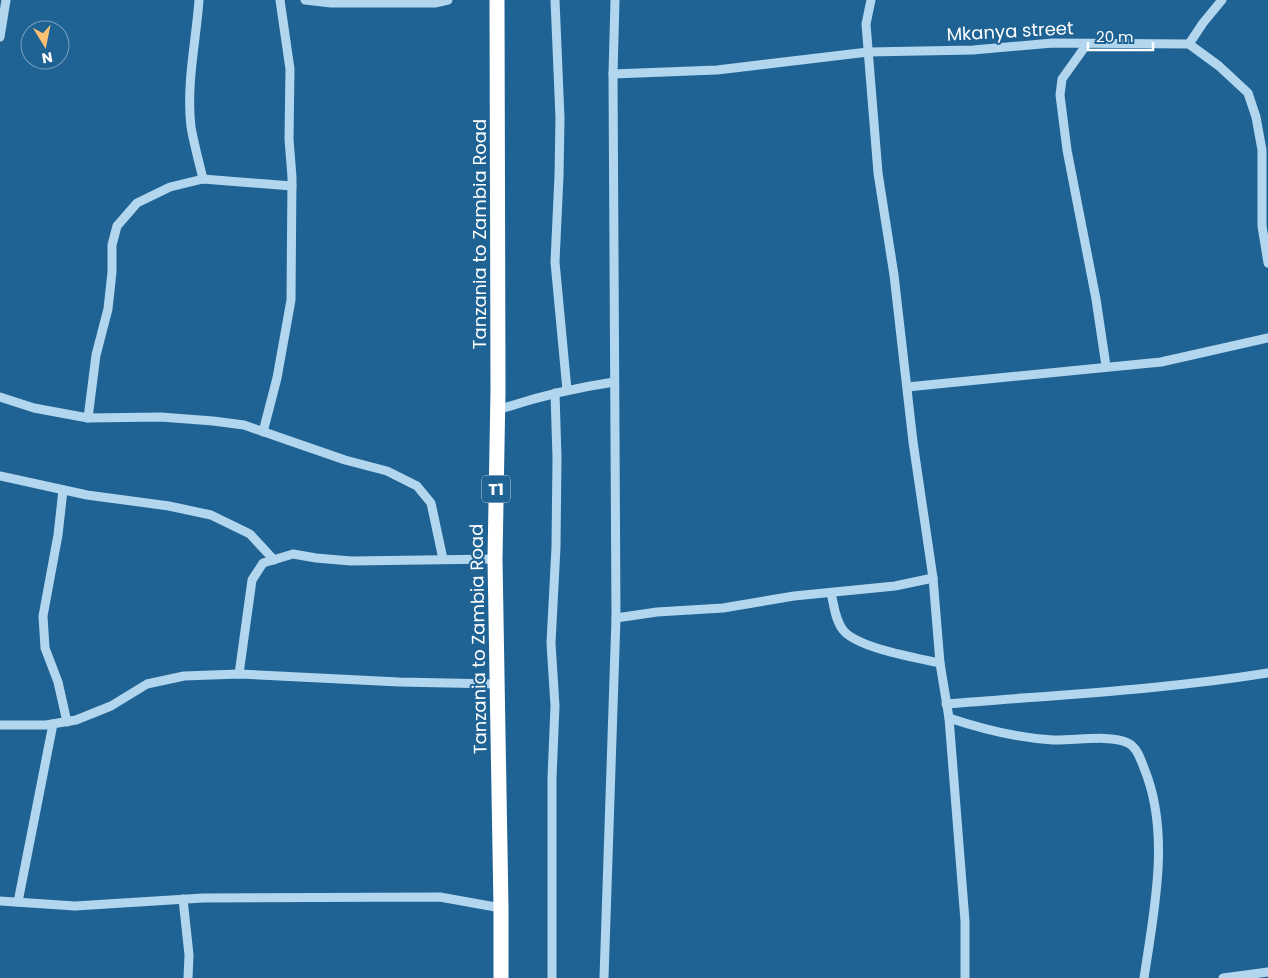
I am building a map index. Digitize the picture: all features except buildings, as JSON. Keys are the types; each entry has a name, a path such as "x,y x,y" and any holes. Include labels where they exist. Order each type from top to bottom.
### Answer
{"highway":[{"name":"Tanzania to Zambia Road","path":"497,0 498,410 495,559 501,978"}],"street":[{"path":"0,37 6,0"},
{"path":"198,0 196,32 190,72 191,126 203,179"},
{"path":"263,432 277,378 291,300 290,69 280,0"},
{"path":"304,0 331,3 435,3 448,0"},
{"path":"555,0 560,118 560,176 555,262 567,390"},
{"path":"604,978 616,618 613,74 615,0"},
{"path":"871,0 866,24 878,173 894,274 913,442 933,578 940,663 949,718 965,921 965,978"},
{"path":"1222,0 1202,23 1189,44 1219,66 1248,93 1256,117 1262,150 1262,226 1268,264"},
{"name":"Mkanya street","path":"613,74 717,70 868,52 973,50 1053,44 1189,44"},
{"path":"1087,44 1062,79 1060,95 1067,150 1096,299 1106,366"},
{"path":"88,418 96,355 108,310 112,272 112,245 117,226 137,203 170,187 203,179 292,186"},
{"path":"907,387 1161,362 1268,338"},
{"path":"498,410 555,392 614,382"},
{"path":"552,978 554,706 551,642 557,498 555,392"},
{"path":"0,397 34,408 88,418 161,417 213,421 244,426 345,460 387,471 417,486 430,503 443,560"},
{"path":"0,476 87,495 169,506 211,515 250,534 274,560"},
{"path":"63,490 58,535 43,616 45,648 58,682 67,722"},
{"path":"238,674 252,580 262,564 293,554 351,561 495,559"},
{"path":"616,618 657,612 723,608 794,596 895,586 933,578"},
{"path":"832,593 836,616 843,631 860,642 940,663"},
{"path":"946,704 1122,690 1268,673"},
{"path":"0,725 53,724 76,720 111,706 147,684 184,676 238,674 399,682 497,684"},
{"path":"949,718 988,730 1052,740 1112,740 1129,743 1138,754 1148,778 1156,808 1159,863 1144,978"},
{"path":"18,902 53,724"},
{"path":"0,901 75,906 183,899 440,897 501,908"},
{"path":"183,899 189,955 188,978"},
{"path":"1223,978 1268,972"}]}
